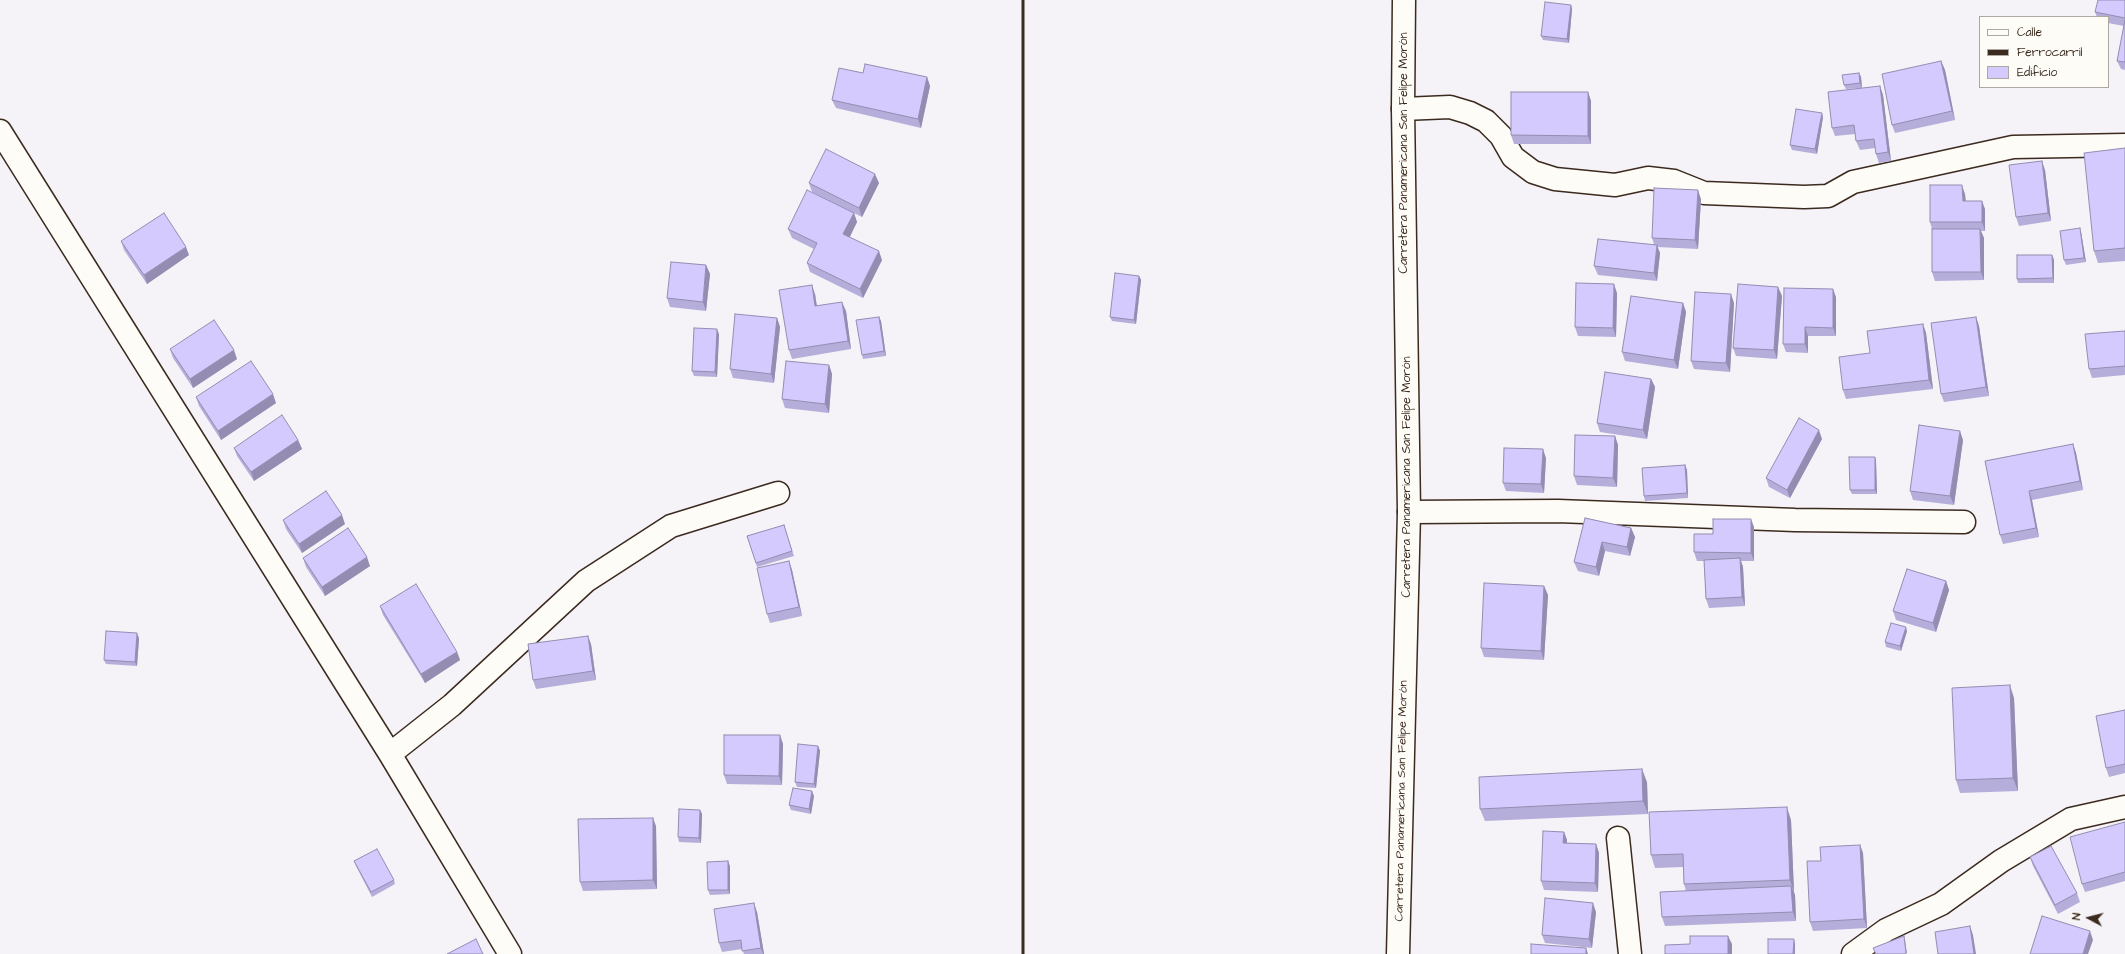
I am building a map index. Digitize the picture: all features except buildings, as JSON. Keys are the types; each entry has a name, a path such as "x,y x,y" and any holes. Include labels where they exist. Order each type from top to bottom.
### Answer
{"street":[{"name":"Carretera Panamericana San Felipe Morón","path":"1398,954 1409,512 1403,109 1404,0"},
{"path":"1403,109 1450,107 1470,113 1486,121 1501,136 1513,156 1533,172 1555,180 1615,185 1648,178 1674,181 1704,193 1804,197 1828,196 1853,182 2013,147 2125,146"},
{"path":"0,131 390,754 510,954"},
{"path":"390,754 452,704 586,581 671,526 778,493"},
{"path":"1409,512 1558,511 1794,520 1964,522"},
{"path":"1853,954 1886,930 1941,904 2001,861 2071,819 2125,807"},
{"path":"1618,838 1630,954"}],"railway":[{"path":"1023,0 1023,954"}]}
